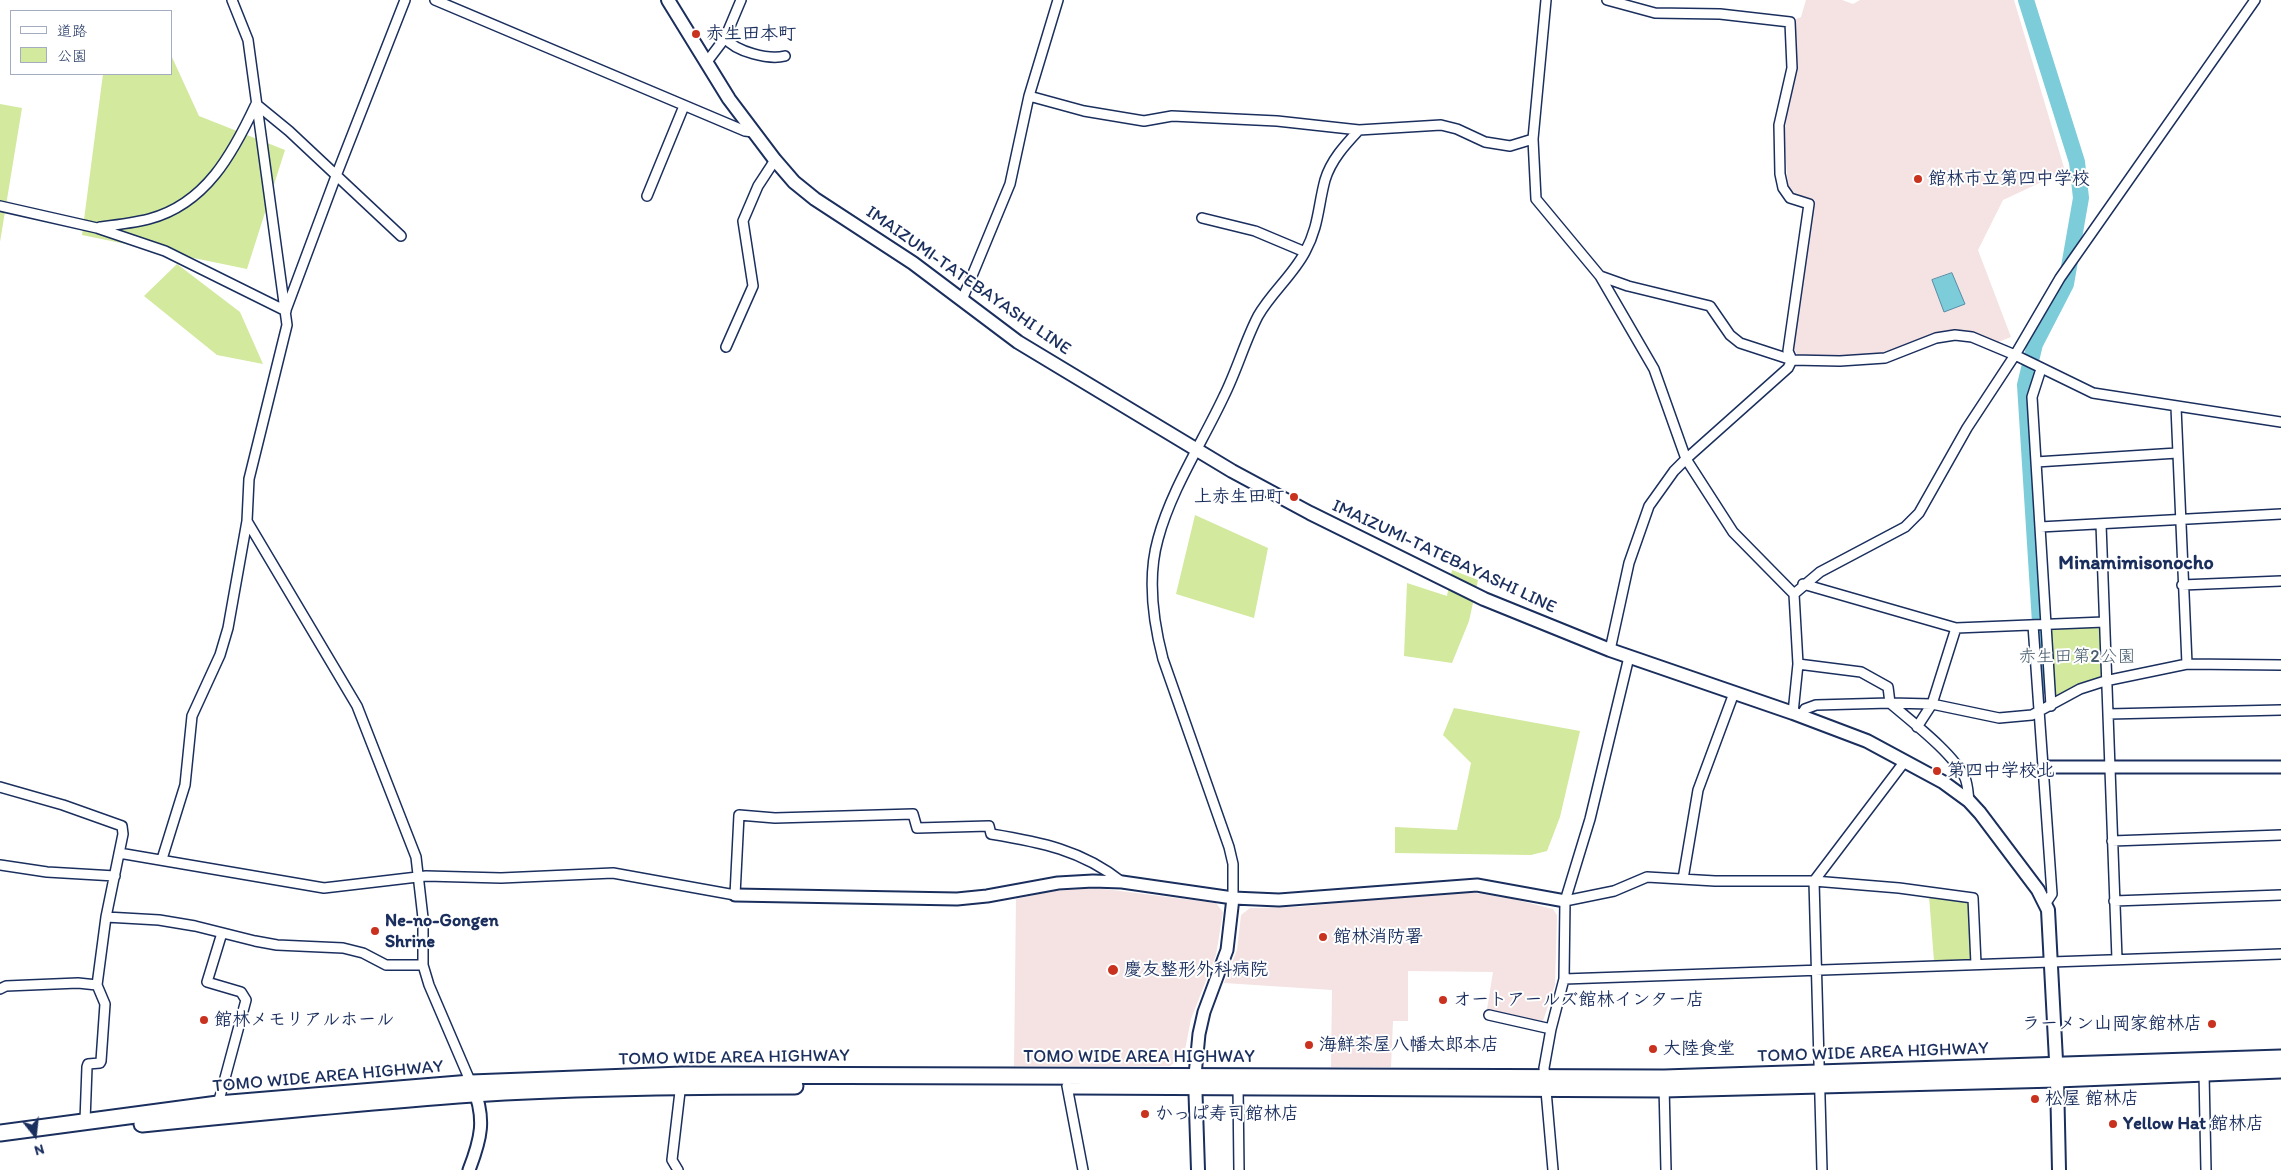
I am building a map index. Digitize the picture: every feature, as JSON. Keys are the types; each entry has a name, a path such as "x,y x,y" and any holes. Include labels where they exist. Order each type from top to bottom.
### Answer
{"highway":[{"name":"TOMO WIDE AREA HIGHWAY","path":"0,1133 218,1104 473,1089 682,1081 1196,1081 1664,1084 2056,1072 2281,1058"},
{"name":"TOMO WIDE AREA HIGHWAY","path":"2056,1072 2204,1073 2281,1070"},
{"name":"TOMO WIDE AREA HIGHWAY","path":"682,1081 1067,1086 1196,1081 1238,1087 1546,1084"},
{"name":"TOMO WIDE AREA HIGHWAY","path":"0,1143 138,1124 473,1089"}],"main road":[{"name":"IMAIZUMI-TATEBAYASHI LINE","path":"668,0 706,63 752,132 794,182 815,199 880,240 1018,342 1196,450 1310,513 1484,599 1610,650 1867,741 1905,761 1943,782 1969,801 2046,904"},
{"path":"2046,904 2052,963 2059,1170"},
{"path":"1196,1081 1198,1170"}],"street":[{"path":"162,860 185,785 192,716 220,656 228,628 248,521 250,479 287,325 248,40 232,0"},
{"path":"286,311 336,176 405,0"},
{"path":"434,0 684,106 745,131 752,132"},
{"path":"706,63 726,38 741,0"},
{"path":"962,300 1010,184 1029,96 1058,0"},
{"path":"1546,0 1533,139 1536,199 1600,276 1654,369 1686,459 1733,532 1794,594 1798,664 1797,715"},
{"path":"1606,0 1655,13 1720,14 1790,22 1792,68 1779,125 1780,174 1782,188 1790,198 1809,204 1788,351 1792,360"},
{"path":"1794,594 1803,584 1820,572 1905,527 1919,513 1966,428 2015,355 2060,278 2255,0"},
{"path":"726,38 730,43 763,57 785,56"},
{"path":"1029,96 1084,111 1144,121 1172,116 1277,121 1359,130 1441,126 1456,129 1485,142 1510,146 1533,139"},
{"path":"256,104 289,131 401,236"},
{"path":"97,228 150,219 184,203 200,192 226,160 240,138 256,104"},
{"path":"646,196 684,106"},
{"path":"1196,1081 1199,1034 1204,1012 1227,950 1233,898 1233,864 1229,847 1163,659 1155,630 1153,603 1157,540 1196,450 1224,396 1259,314 1305,252 1318,222 1326,178 1339,151 1359,130"},
{"path":"726,347 753,286 743,221 758,186 775,160"},
{"path":"0,206 97,228 165,251 286,311"},
{"path":"1202,218 1255,231 1305,252"},
{"path":"1600,276 1628,286 1710,306 1730,335 1740,343 1792,360 1840,361 1885,358 1936,338 1955,335 1972,337 2015,355 2093,393 2281,422"},
{"path":"1610,650 1629,563 1649,506 1686,459 1788,368 1792,360"},
{"path":"2041,369 2032,397 2044,624 2051,706"},
{"path":"2176,407 2182,585 2187,664"},
{"path":"2036,462 2177,453"},
{"path":"2040,527 2181,521 2281,514"},
{"path":"248,521 356,706 416,857 420,878 423,918 423,966 429,985 480,1105 480,1139 470,1170"},
{"path":"2101,524 2116,959"},
{"path":"2182,585 2281,581"},
{"path":"1803,584 1956,628 2104,622"},
{"path":"2033,625 2052,894 2046,904"},
{"path":"1917,727 1932,704 1956,628"},
{"path":"1553,1170 1546,1084 1551,1029 1564,979 1565,901 1590,819 1630,657"},
{"path":"1798,664 1860,672 1888,687 1890,703 1944,752 1962,772 1966,780 1969,801"},
{"path":"1797,715 1805,709 1816,705 1890,703 1932,704 1999,718 2032,715 2080,689 2106,680 2187,664 2281,665"},
{"path":"1683,879 1698,790 1734,693"},
{"path":"2108,714 2281,710"},
{"path":"1822,1170 1814,881 1905,761"},
{"path":"2044,767 2281,768"},
{"path":"0,787 118,823 122,826 123,834 106,917 97,985 105,1004 101,1060 100,1063 88,1064 87,1067 85,1121"},
{"path":"735,895 739,815 775,818 913,814 917,828 989,826 991,834 1038,841 1096,863 1122,882"},
{"path":"2112,840 2281,835"},
{"path":"119,854 324,888 435,876 501,878 613,873 735,895 958,899 1074,881 1122,882 1233,898 1288,900 1477,885 1565,901 1614,891 1647,877 1814,881 1899,888 1973,898 1976,964"},
{"path":"0,865 47,872 115,876"},
{"path":"2114,901 2281,895"},
{"path":"106,917 159,920 195,926 276,945 343,948 363,953 386,965 423,966"},
{"path":"218,1104 246,1000 241,992 207,982 222,933"},
{"path":"1564,979 2281,954"},
{"path":"0,989 6,986 78,983 97,985"},
{"path":"1490,1015 1551,1029"},
{"path":"2204,1073 2206,1170"},
{"path":"678,1170 672,1160 682,1081"},
{"path":"1664,1084 1666,1170"},
{"path":"1067,1086 1083,1170"},
{"path":"1238,1087 1239,1170"}],"shaded area":[{"name":"館林市立第四中学校","path":"1806,0 1842,0 1853,4 1860,0 2014,0 2065,171 2003,200 1978,250 2011,337 1996,343 1939,334 1882,353 1861,356 1798,356 1793,347 1815,200 1793,194 1788,186 1784,135 1789,100 1797,69 1794,20 1801,17"},
{"name":"慶友整形外科病院","path":"1096,888 1216,903 1223,912 1216,955 1191,1019 1184,1055 1170,1066 1014,1066 1016,899 1052,891"},
{"path":"1440,893 1475,893 1513,899 1553,909 1557,915 1555,985 1543,1021 1487,1009 1493,972 1408,971 1408,1021 1393,1021 1391,1067 1331,1067 1332,990 1224,983 1237,950 1241,915 1250,908 1298,907"}],"green space":[{"path":"172,57 199,116 285,150 247,269 82,235 103,75 172,75"},
{"path":"0,104 22,108 0,242"},
{"path":"177,264 240,312 263,364 217,355 144,296"},
{"path":"1195,515 1268,548 1254,618 1176,594"},
{"path":"1452,570 1478,580 1469,621 1452,663 1404,656 1407,583 1447,596"},
{"name":"赤生田第2公園","path":"2103,624 2105,681 2050,705 2050,633 2052,628"},
{"path":"1454,708 1580,731 1560,817 1547,851 1531,855 1395,853 1395,827 1457,830 1471,763 1443,735"},
{"path":"1929,896 1973,898 1976,961 1934,961"}],"water":[{"path":"1952,273 1965,304 1944,312 1932,280"}],"waterway":[{"path":"2026,0 2077,162 2081,198 2066,284 2035,344 2025,385 2044,686"}],"place":[{"name":"赤生田本町","path":"696,34"},
{"name":"館林市立第四中学校","path":"1918,179"},
{"name":"上赤生田町","path":"1294,497"},
{"name":"第四中学校北","path":"1937,771"},
{"name":"Ne-no-Gongen Shrine","path":"375,931"},
{"name":"館林消防署","path":"1323,937"},
{"name":"慶友整形外科病院","path":"1113,970"},
{"name":"オートアールズ館林インター店","path":"1443,1000"},
{"name":"館林メモリアルホール","path":"204,1020"},
{"name":"ラーメン山岡家館林店","path":"2212,1024"},
{"name":"海鮮茶屋八幡太郎本店","path":"1309,1045"},
{"name":"大陸食堂","path":"1653,1049"},
{"name":"松屋 館林店","path":"2035,1099"},
{"name":"かっぱ寿司館林店","path":"1145,1114"},
{"name":"Yellow Hat 館林店","path":"2113,1124"}],"district":[{"name":"Minamimisonocho","path":"2136,564"}]}
